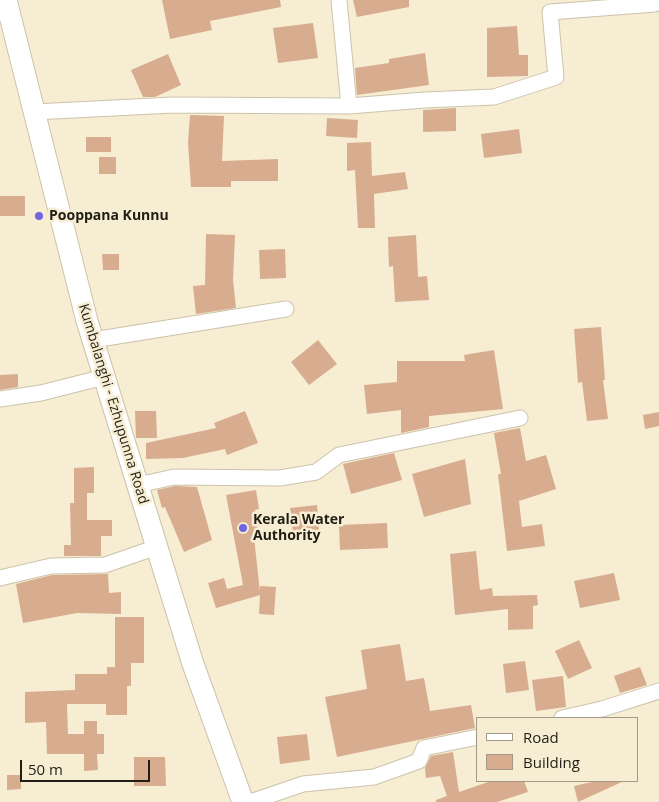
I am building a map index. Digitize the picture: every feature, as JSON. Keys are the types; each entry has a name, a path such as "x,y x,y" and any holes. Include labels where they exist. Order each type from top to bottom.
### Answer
{"main road":[{"name":"Kumbalanghi - Ezhupunna Road","path":"6,0 93,340 193,664 243,802"}],"street":[{"path":"339,0 349,106"},
{"path":"34,112 173,105 349,106 494,97 556,76 550,12 656,4 655,0"},
{"path":"93,340 286,309"},
{"path":"0,400 41,393 104,377"},
{"path":"138,485 174,477 280,478 316,472 339,455 520,418"},
{"path":"0,578 51,566 105,565 157,547"},
{"path":"566,717 602,709 659,691"},
{"path":"250,802 303,784 374,777 418,761 424,748 477,737"}],"building":[{"path":"162,0 280,0 281,7 210,21 212,30 170,39"},
{"path":"353,0 409,0 409,7 357,17"},
{"path":"313,23 318,58 278,63 273,28"},
{"path":"517,26 519,55 528,55 528,76 487,77 487,28"},
{"path":"425,53 429,85 357,95 355,68 389,63 389,59"},
{"path":"168,54 181,85 155,97 143,97 131,70"},
{"path":"456,108 456,131 423,132 423,110"},
{"path":"190,115 224,116 222,161 278,159 278,181 231,181 231,187 191,187 188,143"},
{"path":"327,118 358,120 357,138 326,136"},
{"path":"519,129 522,153 484,158 481,134"},
{"path":"86,137 111,137 111,152 86,152"},
{"path":"371,142 372,176 405,172 408,189 374,194 375,228 358,228 355,170 347,171 347,143"},
{"path":"99,157 116,157 116,174 99,174"},
{"path":"0,196 25,196 25,216 0,216"},
{"path":"206,234 235,235 233,280 236,308 196,314 193,286 205,285"},
{"path":"416,235 418,277 427,276 429,300 395,302 393,266 389,267 388,237"},
{"path":"285,249 286,278 260,279 259,250"},
{"path":"102,254 119,254 119,270 103,270"},
{"path":"601,327 605,380 603,380 608,419 587,421 582,382 578,383 574,329"},
{"path":"318,340 337,364 309,385 291,362"},
{"path":"494,350 503,409 429,416 429,427 401,433 401,410 367,414 364,385 397,382 397,361 465,361 464,355"},
{"path":"18,374 18,387 0,390 0,375"},
{"path":"135,411 156,411 157,438 136,438"},
{"path":"245,411 258,443 227,455 225,449 183,458 146,459 146,443 216,428 214,423"},
{"path":"659,412 659,426 645,429 643,415"},
{"path":"520,428 526,461 546,455 556,489 519,501 522,527 542,524 545,546 507,551 498,474 501,474 494,433"},
{"path":"394,453 402,480 351,494 343,464"},
{"path":"465,459 471,504 424,517 412,474"},
{"path":"94,467 94,493 87,493 87,520 112,520 112,536 101,536 101,556 64,556 64,545 71,545 70,503 74,503 74,468"},
{"path":"175,486 197,487 212,540 184,552 165,507 162,508 157,490"},
{"path":"256,490 259,509 255,510 259,537 254,537 260,592 260,586 276,587 274,615 259,614 260,595 216,608 208,583 224,578 227,589 243,585 226,495"},
{"path":"317,505 319,530 293,533 290,508"},
{"path":"387,523 388,548 340,550 339,525"},
{"path":"476,551 480,590 492,588 493,596 537,595 538,605 533,606 533,629 508,630 508,609 455,615 450,554"},
{"path":"614,573 620,600 580,608 574,581"},
{"path":"108,574 109,593 121,592 121,614 77,613 23,623 16,584 52,575"},
{"path":"115,617 144,617 144,663 131,663 131,686 127,686 127,715 106,715 106,704 67,704 68,734 84,734 84,721 97,721 97,734 104,734 104,754 97,754 98,770 84,771 84,754 47,754 46,722 25,723 25,692 75,690 75,674 107,674 107,667 115,667"},
{"path":"579,640 592,668 568,679 555,651"},
{"path":"400,644 406,681 424,678 430,711 471,705 475,728 337,757 325,697 367,689 361,650"},
{"path":"525,661 529,690 506,693 503,664"},
{"path":"640,667 647,685 620,693 614,676"},
{"path":"563,676 566,707 536,711 532,680"},
{"path":"307,734 310,760 280,764 277,737"},
{"path":"453,752 459,792 488,782 524,782 528,792 497,802 436,802 436,800 447,796 440,776 426,778 425,768 431,756"},
{"path":"134,757 165,757 166,786 134,786"},
{"path":"7,775 21,775 21,789 7,790"},
{"path":"592,782 622,782 578,802 574,786"}],"place":[{"name":"Pooppana Kunnu","path":"39,216"},
{"name":"Kerala Water Authority","path":"243,528"}]}
